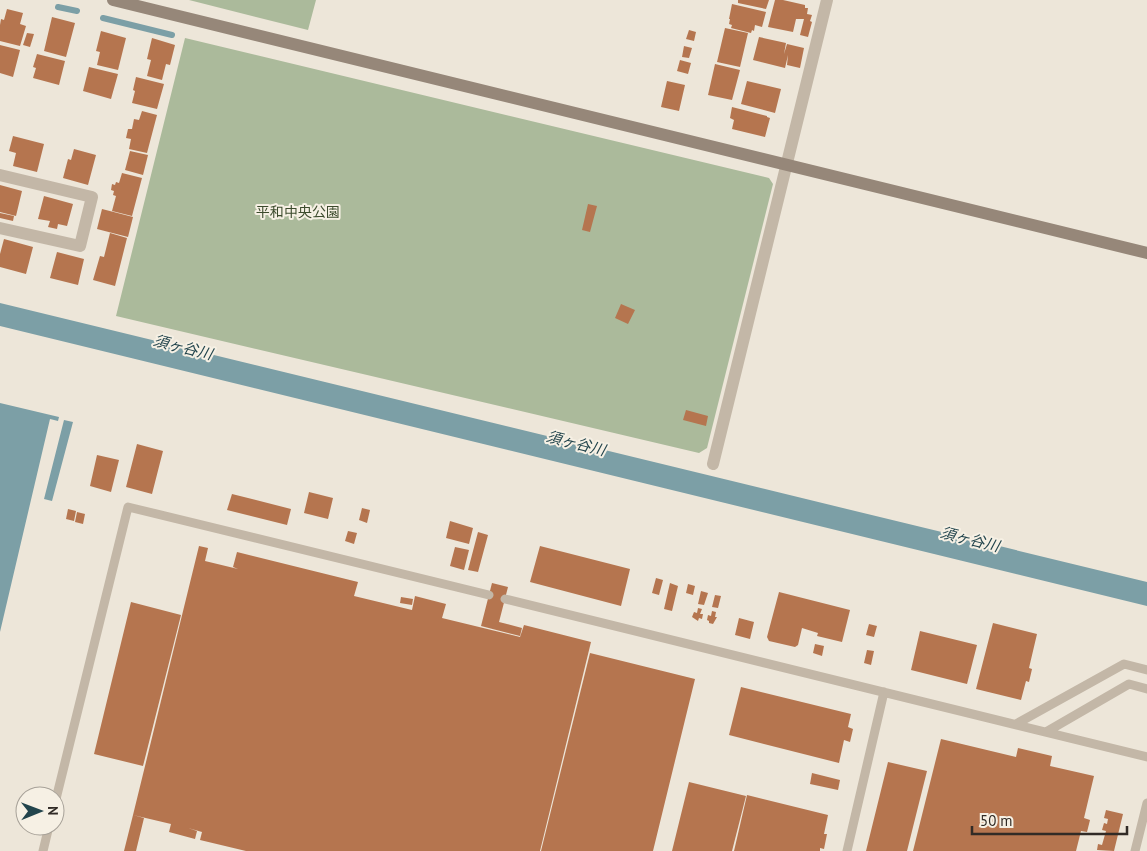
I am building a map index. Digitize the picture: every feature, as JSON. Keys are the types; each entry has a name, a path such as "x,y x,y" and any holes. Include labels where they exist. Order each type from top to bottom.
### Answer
{"street":[{"path":"113,0 1147,253"},
{"path":"713,464 827,0"},
{"path":"0,175 92,197 80,246 0,228"}],"lane":[{"path":"59,786 128,506 489,595"},
{"path":"505,599 1147,757"},
{"path":"1016,724 1124,664 1147,670"},
{"path":"1046,732 1129,684 1147,689"},
{"path":"846,851 884,692"},
{"path":"1134,851 1147,803"},
{"path":"43,851 47,836"}],"green space":[{"path":"189,0 316,0 308,30"},
{"name":"平和中央公園","path":"185,38 769,178 773,184 707,448 699,453 116,316"}],"water":[{"name":"須ヶ谷川","path":"0,303 1147,582 1147,606 0,326"},
{"path":"0,403 59,417 58,421 50,419 0,632"},
{"path":"64,420 73,422 52,501 44,499"}],"building":[{"path":"738,0 769,0 766,9 738,3"},
{"path":"775,0 805,5 805,8 808,8 807,14 812,15 810,21 812,22 808,37 800,35 804,19 796,19 793,32 768,27"},
{"path":"732,4 766,12 762,27 755,25 754,31 752,30 751,33 731,28 732,25 729,24 729,19"},
{"path":"7,9 23,13 20,24 26,26 20,46 0,41 1,19 4,20"},
{"path":"52,17 75,23 66,57 44,51"},
{"path":"725,28 748,33 740,67 717,62"},
{"path":"689,30 696,32 694,41 686,39"},
{"path":"101,31 126,38 118,70 97,65 100,52 96,51"},
{"path":"27,33 34,34 30,47 23,45"},
{"path":"759,37 786,43 784,54 787,44 804,48 800,68 787,65 788,55 785,68 753,60"},
{"path":"152,38 175,45 170,65 166,64 162,80 147,76 151,60 147,59"},
{"path":"0,45 20,50 13,77 0,73"},
{"path":"684,46 692,48 689,58 682,57"},
{"path":"37,54 65,61 59,85 33,78 36,68 33,67"},
{"path":"680,60 691,63 688,74 677,71"},
{"path":"715,64 740,70 732,100 708,95"},
{"path":"89,67 118,74 111,99 83,91"},
{"path":"136,77 164,84 157,109 132,103"},
{"path":"667,81 685,85 679,111 661,107"},
{"path":"747,81 781,89 775,113 741,104"},
{"path":"732,107 770,118 765,137 732,129 734,120 730,118"},
{"path":"142,111 157,115 147,153 129,149 131,139 126,138 128,129 132,129 134,119 139,120"},
{"path":"13,136 44,144 37,172 13,166 16,153 9,151"},
{"path":"74,149 96,155 88,185 63,178 68,159 71,160"},
{"path":"130,151 148,155 143,175 125,170"},
{"path":"122,173 142,178 132,216 112,211 116,196 113,195 114,191 111,190 112,184 119,183"},
{"path":"0,185 22,191 16,216 0,212"},
{"path":"44,196 73,204 67,226 58,224 57,229 48,227 50,221 38,219"},
{"path":"588,204 597,206 590,232 582,230"},
{"path":"102,209 133,217 128,237 97,229"},
{"path":"0,213 14,216 13,221 0,218"},
{"path":"110,233 127,238 115,286 93,280 100,256 104,257"},
{"path":"4,239 33,247 26,274 0,267 0,254"},
{"path":"57,252 84,259 78,285 50,278"},
{"path":"621,304 635,310 628,324 615,318"},
{"path":"686,410 708,416 706,426 683,420"},
{"path":"137,444 163,451 152,494 126,487"},
{"path":"97,455 119,460 111,492 90,486"},
{"path":"309,492 333,498 328,519 304,513"},
{"path":"232,494 291,509 287,525 227,510"},
{"path":"362,508 370,510 367,523 359,520"},
{"path":"68,509 76,511 74,521 66,519"},
{"path":"77,512 85,514 83,524 75,522"},
{"path":"450,521 473,528 469,544 446,538"},
{"path":"348,531 357,533 354,544 345,541"},
{"path":"478,532 488,535 478,572 468,570"},
{"path":"199,546 208,548 205,561 238,569 233,567 237,552 358,582 354,596 412,610 415,596 446,604 442,618 520,637 524,625 591,642 540,851 246,851 200,840 202,832 188,828 197,831 195,839 169,832 171,824 133,815"},
{"path":"540,546 630,569 621,606 530,582"},
{"path":"455,547 469,550 464,570 450,566"},
{"path":"656,578 663,580 659,595 652,593"},
{"path":"492,583 508,587 499,622 522,628 520,636 481,626"},
{"path":"670,583 678,586 672,611 664,609"},
{"path":"688,584 695,586 693,595 686,593"},
{"path":"701,591 708,593 704,605 698,604"},
{"path":"779,592 850,610 842,642 817,636 818,633 802,628 798,645 795,647 769,641 767,637"},
{"path":"715,595 721,596 718,608 712,607"},
{"path":"401,597 413,599 412,605 400,603"},
{"path":"131,602 181,615 143,766 94,754"},
{"path":"698,608 702,609 700,614 703,614 702,619 699,618 698,621 692,617 694,612 697,613"},
{"path":"712,611 716,612 715,617 717,617 713,624 707,620 708,615 711,616"},
{"path":"739,618 754,622 750,639 735,635"},
{"path":"993,623 1037,634 1029,668 1032,669 1029,682 1026,681 1021,700 976,689"},
{"path":"869,624 877,626 874,637 866,635"},
{"path":"920,631 977,645 967,684 911,670"},
{"path":"815,644 824,646 822,656 813,653"},
{"path":"867,650 874,651 871,665 864,663"},
{"path":"590,653 695,679 653,851 541,851"},
{"path":"741,687 851,714 848,727 853,729 850,742 844,740 839,763 729,735"},
{"path":"941,739 1016,757 1018,748 1052,756 1050,766 1094,776 1084,818 1090,820 1087,832 1081,831 1076,851 913,851"},
{"path":"888,762 927,771 907,851 866,851"},
{"path":"812,773 840,780 838,790 810,784"},
{"path":"689,782 746,796 732,851 672,851"},
{"path":"747,795 828,815 824,834 827,834 824,849 820,848 820,851 734,851"},
{"path":"1106,810 1123,814 1114,851 1097,850 1098,844 1102,845 1106,831 1102,830 1104,823 1107,824 1108,819 1104,818"},
{"path":"133,815 144,818 136,851 124,851"}],"waterway":[{"path":"58,7 77,11"},
{"path":"103,18 172,35"}]}
